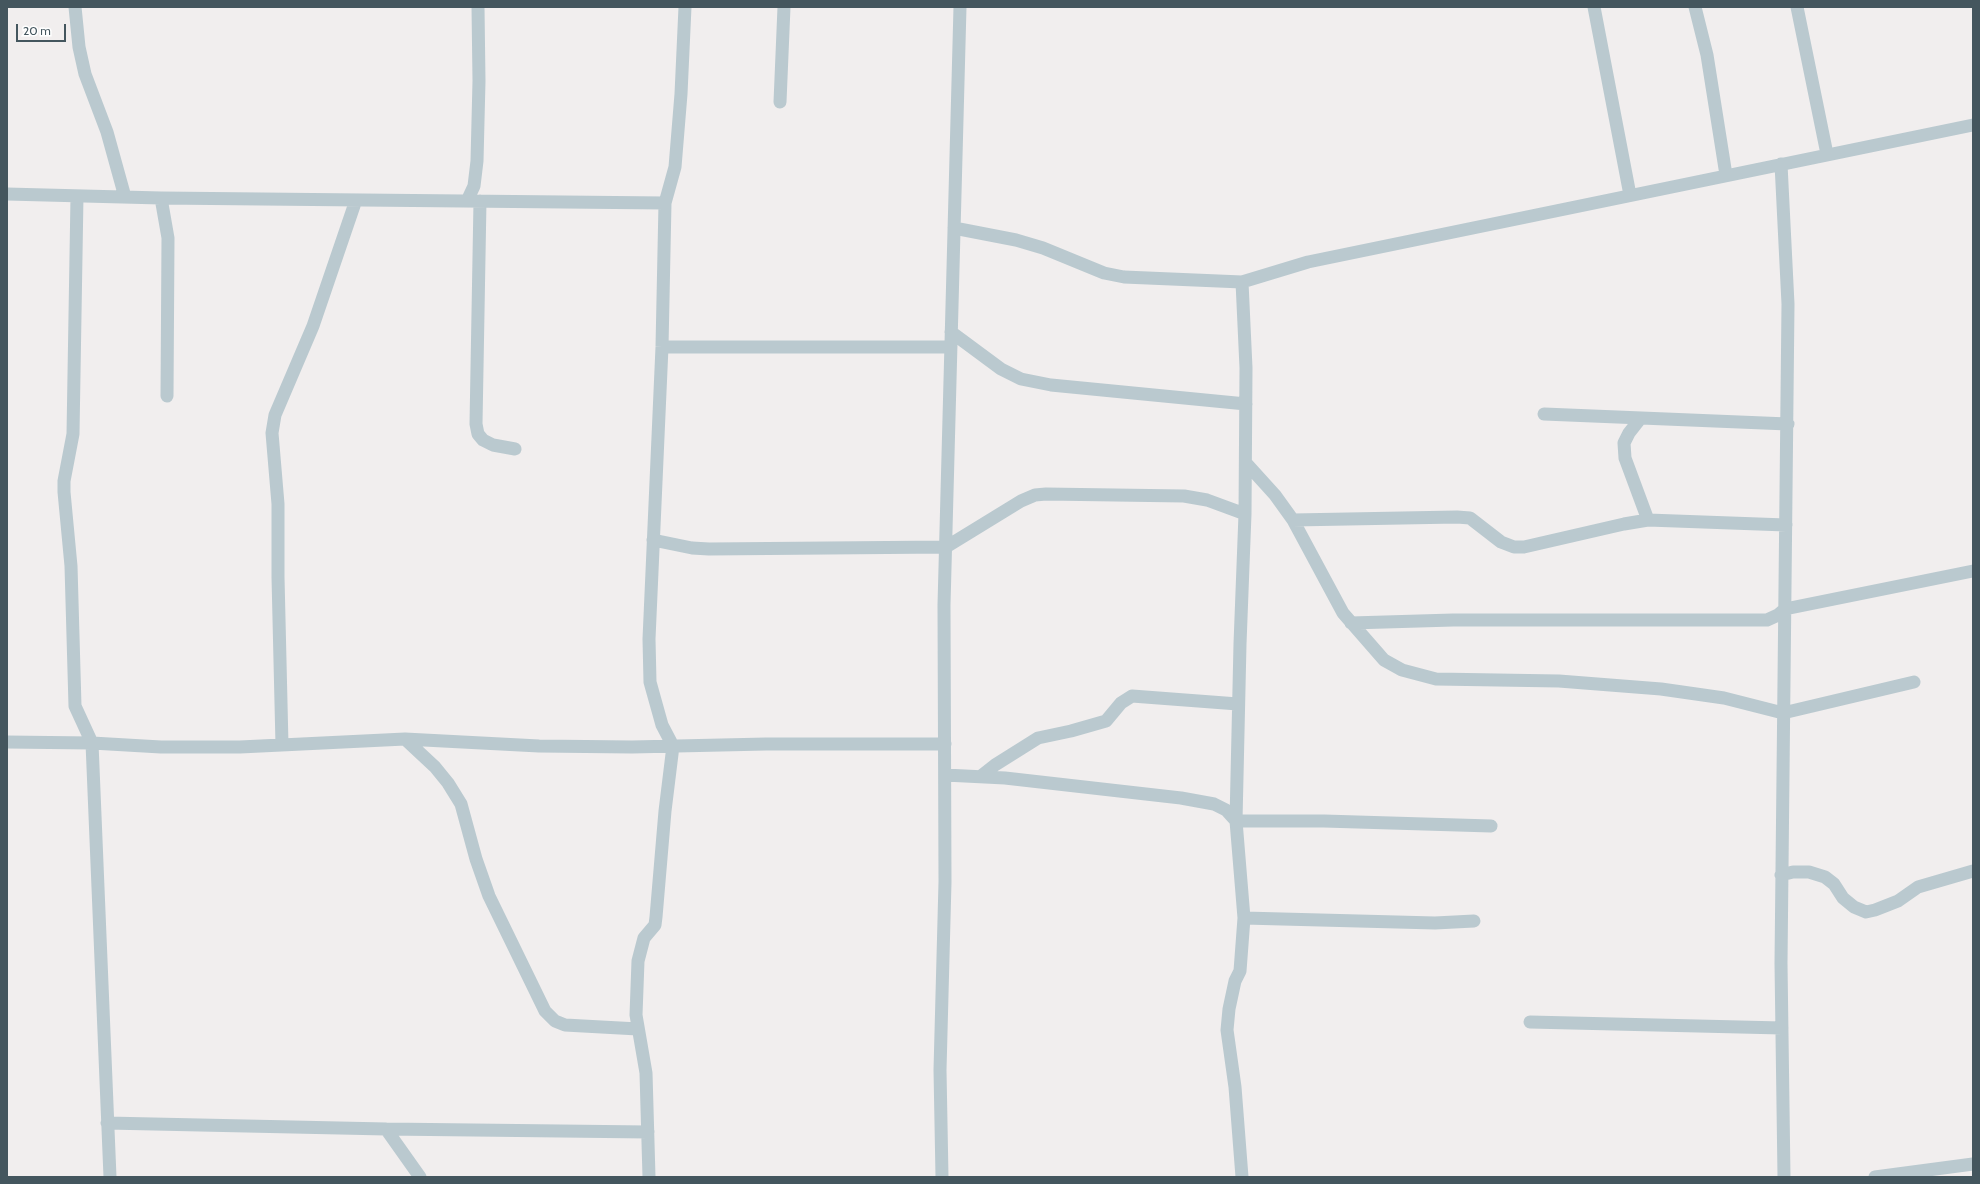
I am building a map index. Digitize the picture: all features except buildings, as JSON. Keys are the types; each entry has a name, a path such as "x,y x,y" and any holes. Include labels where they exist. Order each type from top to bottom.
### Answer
{"street":[{"path":"75,7 79,47 85,74 107,132 125,197"},
{"path":"467,201 474,186 477,161 479,81 478,7"},
{"path":"649,1177 646,1073 636,1015 638,961 644,938 655,925 665,811 673,746 662,725 650,682 649,639 662,347 665,203 675,167 681,94 685,7"},
{"path":"780,102 784,7"},
{"path":"942,1177 940,1070 945,882 944,744 946,547 960,7"},
{"path":"1594,7 1630,195"},
{"path":"1695,7 1707,55 1726,175"},
{"path":"1797,7 1828,154"},
{"path":"954,228 1016,240 1043,248 1104,272 1124,277 1242,282 1308,262 1828,154 1973,126"},
{"path":"1781,164 1788,304 1788,424 1781,875 1784,1177"},
{"path":"7,194 161,198 665,203"},
{"path":"77,196 73,434 64,480 64,492 71,566 75,706 92,743 110,1177"},
{"path":"161,198 168,238 167,396"},
{"path":"282,745 278,578 278,504 272,433 274,415 313,326 356,200"},
{"path":"480,201 476,424 478,434 484,440 493,445 515,449"},
{"path":"1242,282 1246,404 1246,463 1238,704 1236,820 1244,918 1240,971 1235,981 1228,1009 1227,1030 1235,1087 1242,1177"},
{"path":"951,332 1001,370 1021,379 1051,385 1246,404"},
{"path":"662,347 951,347"},
{"path":"1544,414 1788,424"},
{"path":"1640,419 1624,443 1625,458 1648,520"},
{"path":"1246,463 1275,495 1293,520 1343,613 1384,660 1402,670 1436,679 1559,681 1660,689 1724,698 1783,713 1914,682"},
{"path":"653,540 692,548 709,549 946,547 1021,501 1035,495 1184,496 1207,500 1245,514"},
{"path":"1293,520 1470,518 1501,542 1514,547 1524,547 1617,525 1648,520 1786,525"},
{"path":"1351,623 1453,620 1767,620 1778,615 1785,609 1973,571"},
{"path":"981,776 996,764 1038,738 1071,731 1106,721 1121,702 1132,696 1238,704"},
{"path":"7,742 92,743 161,747 282,745 404,740 539,746 944,744"},
{"path":"404,740 435,767 448,783 461,804 476,859 489,896 545,1011 555,1021 565,1026 638,1029"},
{"path":"945,775 981,776 1093,788 1214,804 1226,810 1236,820 1491,826"},
{"path":"1781,875 1808,872 1825,877 1834,884 1843,898 1854,907 1866,912 1898,901 1918,887 1973,871"},
{"path":"1244,918 1435,923 1474,921"},
{"path":"1530,1022 1782,1028"},
{"path":"107,1123 386,1129 648,1132"},
{"path":"386,1129 420,1177"},
{"path":"1875,1177 1973,1164"}]}
